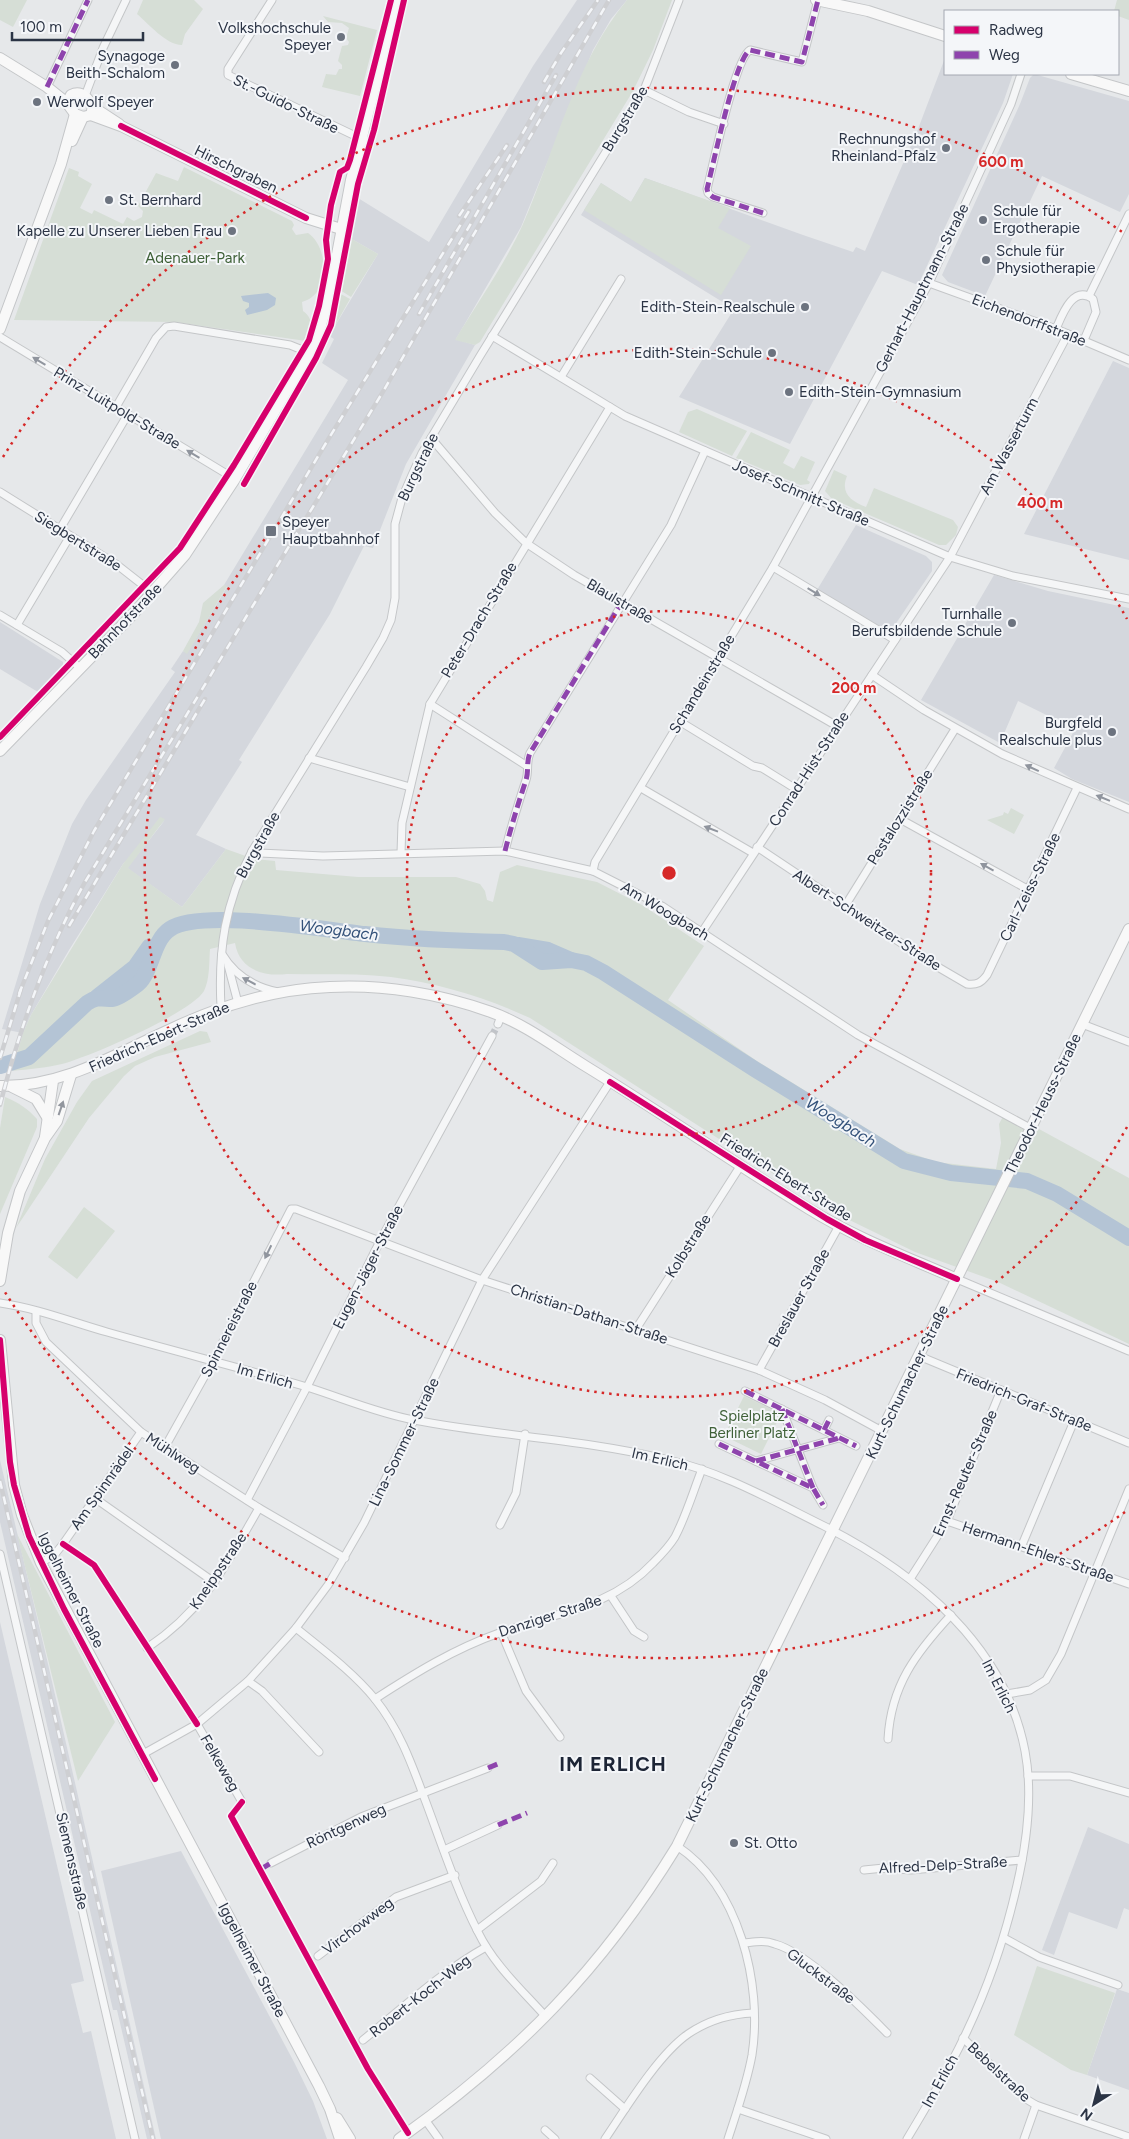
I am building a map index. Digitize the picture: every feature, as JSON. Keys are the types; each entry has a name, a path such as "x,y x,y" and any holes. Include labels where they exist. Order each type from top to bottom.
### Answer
{"main road":[{"name":"Bahnhofstraße","path":"0,750 153,593 185,555 235,479 310,353 322,328 342,229 366,142 397,0"},
{"path":"817,0 868,11 944,36"},
{"path":"0,58 47,87 60,89 76,97 85,113"},
{"path":"1074,75 1129,91"},
{"path":"76,97 85,113"},
{"path":"0,329 64,154 85,113"},
{"name":"Hirschgraben","path":"85,113 121,126 306,218 342,229"},
{"name":"Theodor-Heuss-Straße","path":"957,1278 1129,929"},
{"name":"Friedrich-Ebert-Straße","path":"5,1086 53,1080 71,1075 222,1008 284,993 329,987 392,989 462,1003 500,1020 610,1082 839,1226 865,1240 957,1278"},
{"path":"0,1281 5,1247 14,1211 45,1138 57,1121 71,1075"},
{"path":"45,1138 53,1080"},
{"path":"5,1086 36,1100 47,1117"},
{"name":"Kurt-Schumacher-Straße","path":"400,2139 426,2121 504,2058 546,2018 586,1974 627,1922 677,1846 957,1278"},
{"name":"Iggelheimer Straße","path":"0,1340 14,1485 29,1536 41,1563 330,2109 350,2139"},
{"name":"Iggelheimer Straße","path":"330,2109 340,2139"}],"street":[{"path":"47,87 88,0"},
{"path":"76,97 91,78 126,0"},
{"name":"St.-Guido-Straße","path":"272,0 227,72 230,78 268,94 366,142"},
{"name":"Burgstraße","path":"222,1008 219,970 227,912 240,875 252,851 366,668 388,626 395,598 394,546 398,512 412,475 431,438 492,336 644,90 680,0"},
{"path":"763,212 713,197 708,193 707,188 739,66 746,52 750,50 802,62 817,0"},
{"name":"Gerhart-Hauptmann-Straße","path":"812,498 928,283 1011,104 1021,75"},
{"path":"644,90 689,112 724,124"},
{"path":"1089,296 1129,214"},
{"path":"561,377 621,279"},
{"name":"Eichendorffstraße","path":"928,283 1056,329 1129,360"},
{"path":"1056,329 1069,303 1077,296 1089,296 1093,299 1096,312 1084,340"},
{"path":"116,407 156,338 166,327 174,326 290,345 310,353"},
{"name":"Am Wasserturm","path":"950,556 1068,334"},
{"name":"Josef-Schmitt-Straße","path":"492,336 610,407 812,498 950,556 1013,576 1129,599"},
{"name":"Prinz-Luitpold-Straße","path":"0,337 235,479"},
{"name":"Peter-Drach-Straße","path":"401,853 402,823 430,704 610,407"},
{"path":"60,529 128,414"},
{"name":"Blaulstraße","path":"431,438 495,513 526,543 574,575 838,726"},
{"path":"505,851 518,798 527,779 530,753 671,525 705,451"},
{"name":"Siegbertstraße","path":"0,492 116,564 153,593"},
{"name":"Schandeinstraße","path":"593,871 595,862 773,567 812,498"},
{"path":"17,625 70,536"},
{"name":"Conrad-Hist-Straße","path":"702,932 950,556"},
{"path":"773,567 895,640"},
{"path":"0,615 62,652 80,668"},
{"path":"872,675 955,729 1011,758 1129,809"},
{"path":"430,704 527,766"},
{"path":"679,721 753,766 762,768 796,789"},
{"name":"Pestalozzistraße","path":"845,906 955,729"},
{"path":"309,758 410,787"},
{"name":"Albert-Schweitzer-Straße","path":"640,788 755,850 956,978 967,984 979,984"},
{"name":"Carl-Zeiss-Straße","path":"979,984 987,975 1030,890 1077,788"},
{"path":"900,819 1030,890"},
{"name":"Am Woogbach","path":"252,851 260,854 323,856 505,851 593,871 648,898 858,1035 1030,1128"},
{"path":"222,951 228,964 238,1003"},
{"path":"228,964 247,981 284,993"},
{"path":"1082,1024 1129,1042"},
{"name":"Eugen-Jäger-Straße","path":"247,1500 307,1388 380,1241 492,1036"},
{"name":"Lina-Sommer-Straße","path":"142,1754 197,1724 248,1681 296,1628 344,1558 364,1523 482,1280 610,1082"},
{"name":"Kolbstraße","path":"636,1329 741,1165"},
{"name":"Christian-Dathan-Straße","path":"291,1209 296,1209 482,1280 759,1370 825,1400 882,1431"},
{"name":"Spinnereistraße","path":"165,1448 214,1361 291,1209"},
{"name":"Breslauer Straße","path":"759,1370 839,1226"},
{"name":"Friedrich-Ebert-Straße","path":"957,1278 1129,1351"},
{"name":"Im Erlich","path":"0,1303 214,1361 415,1420 525,1434 667,1459 702,1470 749,1487 882,1559 910,1579 951,1615 987,1659 1007,1694 1025,1750 1028,1776 1028,1808 1022,1860 1004,1938 963,2038 907,2139"},
{"name":"Mühlweg","path":"36,1312 36,1322 46,1342 142,1432 259,1508 344,1558"},
{"name":"Friedrich-Graf-Straße","path":"919,1356 1129,1442"},
{"name":"Ernst-Reuter-Straße","path":"910,1579 947,1521 1002,1390"},
{"path":"745,1391 856,1446"},
{"path":"782,1409 813,1488 823,1505"},
{"path":"824,1430 830,1420"},
{"path":"1022,1545 1074,1421"},
{"name":"Am Spinnrädel","path":"41,1563 55,1554 142,1432"},
{"path":"500,1525 516,1493 525,1434"},
{"path":"756,1461 839,1438"},
{"path":"719,1444 813,1488"},
{"name":"Danziger Straße","path":"375,1699 443,1657 501,1632 561,1615 611,1596 647,1570 675,1537 702,1470"},
{"path":"1007,1694 1030,1690 1046,1680 1061,1654 1129,1489"},
{"path":"96,1499 214,1582"},
{"name":"Kneippstraße","path":"147,1648 187,1617 214,1582 259,1508"},
{"name":"Hermann-Ehlers-Straße","path":"947,1521 1004,1542 1022,1545 1129,1584"},
{"name":"Siemensstraße","path":"0,1554 3,1584 135,2139"},
{"path":"611,1596 634,1631 644,1637"},
{"path":"888,1739 890,1713 901,1681 924,1646 951,1615"},
{"path":"296,1628 341,1665 375,1699 405,1745 444,1850 477,1930 486,1947 507,1974 546,2018"},
{"path":"501,1632 526,1691 560,1738"},
{"path":"248,1681 262,1691 319,1752"},
{"name":"Felkeweg","path":"197,1724 242,1802"},
{"name":"Röntgenweg","path":"271,1863 361,1817 488,1768"},
{"path":"1028,1776 1070,1776 1129,1792"},
{"path":"444,1850 498,1825"},
{"path":"677,1846 707,1871 725,1898 744,1943 753,2013 752,2052 738,2109 728,2139"},
{"name":"Alfred-Delp-Straße","path":"864,1870 884,1868 911,1870 1022,1860"},
{"path":"477,1930 541,1881 553,1863"},
{"name":"Virchowweg","path":"318,1956 396,1897 455,1875"},
{"path":"1004,1938 1039,1957 1118,1985"},
{"name":"Gluckstraße","path":"744,1943 760,1941 787,1949 841,1989 887,2033"},
{"name":"Robert-Koch-Weg","path":"363,2040 461,1961 486,1947"},
{"path":"605,2139 662,2060 688,2034 729,2015 753,2013"},
{"name":"Bebelstraße","path":"963,2038 1026,2099 1036,2105 1129,2137"},
{"path":"590,2078 625,2109"},
{"name":"Bebelstraße","path":"1024,2139 1036,2105"},
{"path":"738,2109 826,2139"},
{"path":"426,2121 439,2139"},
{"path":"545,2130 555,2139"}],"shaded area":[{"path":"577,0 627,0 611,19 593,50 521,227 456,339 475,345 406,464 373,548 364,546 330,614 239,760 242,762 196,835 226,849 182,907 127,868 165,820 123,864 69,950 31,1015 23,1033 2,1029 40,904 72,824 86,800 175,672 171,669 183,651 187,653 227,587 224,585 348,380 322,363 334,339 329,336 378,254 350,238 358,198 429,242 533,66"},
{"name":"Edith-Stein-Schule","path":"944,61 944,75 1013,75 1003,103 918,285 882,271 790,444 679,397 734,309 581,215 601,183 631,202 645,178 853,252 856,247 865,251 918,129"},
{"path":"1033,75 1038,75 1129,101 1129,194 1120,212 1042,176 985,296 948,282 942,275"},
{"path":"1113,361 1129,368 1129,560 1024,534"},
{"path":"856,525 926,556 932,562 932,571 890,632 817,590"},
{"path":"994,575 1048,591 1129,608 1129,802 1072,779 1054,768 1075,729 1018,701 1000,743 921,700"},
{"path":"0,622 63,662 63,665 38,692 0,669"},
{"path":"0,1460 156,2139 147,2139 117,2010 113,2010 0,1522"},
{"path":"0,1622 84,1981 71,1984 83,2033 91,2031 116,2139 0,2139"},
{"path":"1088,1827 1129,1844 1129,1910 1124,1908 1117,1929 1069,1912 1054,1955 1042,1950"},
{"path":"181,1851 294,2062 313,2101 327,2139 161,2139 101,1871"},
{"path":"1117,1989 1129,1993 1129,2090 1087,2075"}],"green space":[{"path":"0,0 27,0 13,27 0,20"},
{"path":"143,0 194,0 203,9 185,34 182,45 164,38 137,14"},
{"path":"627,0 672,0 653,50 633,91 480,342 475,345 455,340 516,239 535,196 568,108 593,51 609,24"},
{"path":"1117,0 1129,0 1129,20 1119,16 1119,10 1114,10"},
{"path":"323,16 377,30 360,96 322,87 326,74 336,75 339,69 342,69 342,65 338,61 342,46 348,45 349,42 346,38 349,28 342,23 328,22"},
{"name":"Adenauer-Park","path":"184,167 292,221 294,225 292,229 296,235 308,233 315,240 323,259 324,270 318,290 311,298 302,302 303,311 311,321 310,333 306,341 175,322 14,320 69,168 79,172 78,176 92,184 80,208 92,214 94,210 123,224 127,217 134,221 142,217 143,211 138,206 156,173 178,181"},
{"path":"645,178 730,208 718,228 751,246 721,295 584,210 601,183 631,202"},
{"path":"350,238 378,254 351,297 340,290"},
{"path":"339,293 350,299 332,331"},
{"path":"697,409 747,431 732,456 679,432 688,412"},
{"path":"751,432 790,450 783,463 794,469 801,456 815,462 807,480 810,482 809,484 800,485 736,458"},
{"path":"834,470 847,476 845,482 846,492 848,496 861,505 866,507 874,488 953,520 958,527 956,535 946,545 939,545 832,499 825,491"},
{"path":"224,585 227,586 187,654 183,651 199,622 203,603"},
{"path":"1011,808 1024,815 1014,834 987,820 1003,815 1004,812 1008,814"},
{"path":"160,817 165,819 128,868 182,907 226,849 254,859 275,861 276,870 358,877 456,877 480,884 485,891 487,900 493,902 500,872 517,865 597,882 642,905 704,946 668,1000 757,1061 900,1149 936,1162 996,1169 1001,1143 999,1124 1006,1111 1129,1178 1129,1344 998,1282 915,1252 833,1212 530,1018 497,1004 444,987 378,976 269,974 247,965 237,952 235,943 210,949 208,976 204,991 180,1011 115,1044 75,1060 62,1064 12,1071 23,1033 31,1015 123,864"},
{"path":"200,1031 207,1032 211,1042 155,1057 135,1066 124,1076 89,1118 16,1228 45,1159 77,1102 92,1081"},
{"path":"5,1097 30,1112 37,1119 37,1127 0,1214 0,1128"},
{"path":"84,1207 115,1231 77,1279 48,1257"},
{"name":"Spielplatz Berliner Platz","path":"744,1396 781,1414 761,1454 724,1436"},
{"path":"17,1534 115,1722 78,1781"},
{"path":"1037,1966 1115,1993 1087,2075 1071,2070 1014,2035"}],"water":[{"path":"268,293 276,298 275,305 267,310 247,315 245,310 249,307 249,303 243,301 241,296"}],"waterway":[{"name":"Woogbach","path":"0,1066 29,1057 87,1003 97,998 115,998 138,984 147,971 164,934 170,929 186,923 208,920 235,920 400,937 504,942 514,944 542,962 571,960 586,963 603,972 756,1070 904,1161 951,1173 1027,1181 1057,1194 1129,1238"},
{"name":"Woogbach","path":"518,945 548,950 571,960"},
{"name":"Woogbach","path":"97,997 135,967 149,947"}],"tunnel":[{"path":"492,1036 498,1024"}],"railway":[{"path":"544,82 561,53 598,0"},
{"path":"0,1105 16,1047 35,991 58,936 85,882 384,390 609,0"},
{"path":"419,314 556,75"},
{"path":"459,216 507,145"},
{"path":"19,994 48,921 94,831 329,438 469,211"},
{"path":"69,926 205,699"},
{"path":"0,1058 21,989"},
{"path":"0,1481 153,2139"}],"marked path":[{"path":"47,87 88,0"},
{"path":"763,213 713,197 708,193 707,189 725,114 738,72 744,57 750,50 802,62 818,0"},
{"path":"505,851 527,777 530,753 622,602"},
{"path":"745,1391 856,1446"},
{"path":"782,1409 813,1488"},
{"path":"824,1430 829,1420"},
{"path":"756,1461 839,1438"},
{"path":"719,1444 813,1488 823,1505"},
{"path":"488,1768 500,1763"},
{"path":"498,1825 527,1813"},
{"path":"261,1869 271,1863"}],"cycle path":[{"path":"0,737 180,548 234,465 309,340 319,306 328,259 326,240 331,205 340,172 347,168 350,160 391,0"},
{"path":"244,484 316,358 331,325 358,184 374,130 404,0"},
{"path":"121,126 306,218"},
{"path":"610,1082 827,1219 865,1240 957,1279"},
{"path":"0,1340 10,1462 14,1485 29,1536 64,1609 155,1779"},
{"path":"63,1544 94,1565 197,1724"},
{"path":"242,1802 231,1816 368,2069 408,2133"}],"place":[{"name":"Volkshochschule Speyer","path":"341,37"},
{"name":"Synagoge Beith-Schalom","path":"175,65"},
{"name":"Werwolf Speyer","path":"37,102"},
{"name":"Rechnungshof Rheinland-Pfalz","path":"946,148"},
{"name":"St. Bernhard","path":"109,200"},
{"name":"Schule für Ergotherapie","path":"983,220"},
{"name":"Kapelle zu Unserer Lieben Frau","path":"232,231"},
{"name":"Schule für Physiotherapie","path":"986,260"},
{"name":"Edith-Stein-Realschule","path":"805,307"},
{"name":"Edith-Stein-Schule","path":"772,353"},
{"name":"Edith-Stein-Gymnasium","path":"789,392"},
{"name":"Speyer Hauptbahnhof","path":"271,531"},
{"name":"Turnhalle Berufsbildende Schule","path":"1012,623"},
{"name":"Burgfeld Realschule plus","path":"1112,732"},
{"name":"St. Otto","path":"734,1843"}],"district":[{"name":"IM ERLICH","path":"613,1764"}]}
